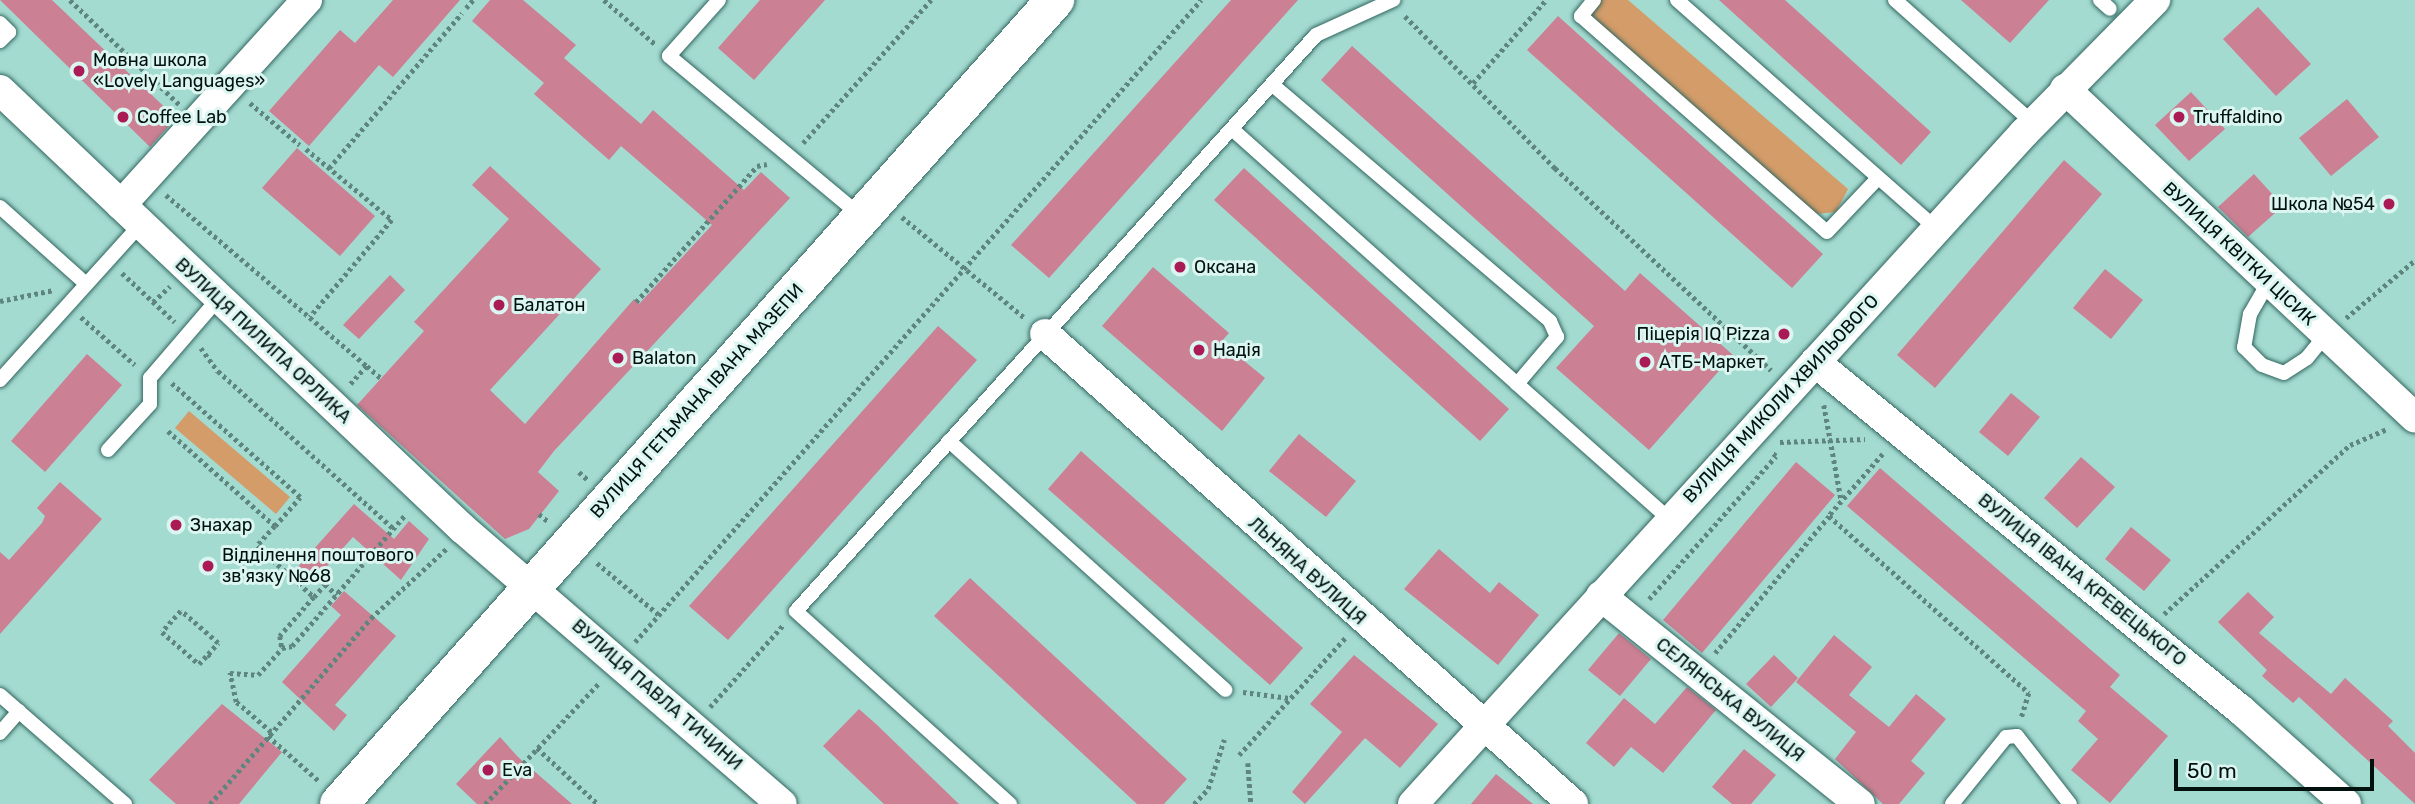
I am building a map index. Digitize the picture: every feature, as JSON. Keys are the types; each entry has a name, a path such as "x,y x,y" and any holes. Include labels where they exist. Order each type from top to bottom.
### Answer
{"main road":[{"name":"ВУЛИЦЯ ГЕТЬМАНА ІВАНА МАЗЕПИ","path":"329,793 530,589 1055,0"}],"street":[{"path":"131,215 197,121 307,0"},
{"name":"ВУЛИЦЯ МИКОЛИ ХВИЛЬОВОГО","path":"1413,804 2033,123 2155,0"},
{"name":"ВУЛИЦЯ КВІТКИ ЦІСИК","path":"2065,89 2414,418"},
{"name":"ВУЛИЦЯ ПИЛИПА ОРЛИКА","path":"0,90 218,299 530,589"},
{"name":"ЛЬНЯНА ВУЛИЦЯ","path":"1045,334 1481,728 1573,804"},
{"name":"ВУЛИЦЯ ІВАНА КРЕВЕЦЬКОГО","path":"1815,362 2146,632 2346,804"},
{"name":"ВУЛИЦЯ ПАВЛА ТИЧИНИ","path":"530,589 620,660 782,804"},
{"name":"СЕЛЯНСЬКА ВУЛИЦЯ","path":"1601,596 1860,804"}],"lane":[{"path":"719,0 669,56 870,207"},
{"path":"1594,0 1581,16 1827,232 1878,178"},
{"path":"1677,0 1937,229"},
{"path":"1895,0 2033,123"},
{"path":"1010,804 796,611 1316,35 1392,1"},
{"path":"0,23 9,32 0,41"},
{"path":"1272,85 1550,321 1557,337 1517,384"},
{"path":"1231,129 1670,520"},
{"path":"0,207 86,284"},
{"path":"0,380 86,284 131,215"},
{"path":"2268,283 2250,314 2244,347 2262,365 2284,373 2307,358 2325,336"},
{"path":"108,450 150,404 150,377 218,299"},
{"path":"949,441 1226,690"},
{"path":"0,695 125,804"},
{"path":"0,733 19,711"},
{"path":"1952,804 2006,737 2017,736 2070,804"}],"path":[{"path":"71,0 197,121"},
{"path":"328,168 473,0"},
{"path":"485,804 620,660 1201,0"},
{"path":"1472,84 1546,0"},
{"path":"605,1 669,56"},
{"path":"1392,1 1472,84 1791,388"},
{"path":"230,85 300,145"},
{"path":"306,149 393,220 310,317"},
{"path":"870,207 964,268 1045,334"},
{"path":"2325,336 2415,260"},
{"path":"117,269 178,325"},
{"path":"153,302 175,281"},
{"path":"0,301 86,284"},
{"path":"98,332 135,365"},
{"path":"194,340 218,371 394,529"},
{"path":"366,366 381,378"},
{"path":"163,375 300,497 257,546 314,597"},
{"path":"1822,395 1842,499"},
{"path":"2146,632 2203,574 2350,445 2414,418"},
{"path":"168,432 275,526"},
{"path":"1767,442 1871,439"},
{"path":"1698,674 1842,499 1888,448"},
{"path":"329,793 236,702 230,673 258,675 282,648 292,646 409,512 418,520"},
{"path":"1829,516 2029,693 2017,736"},
{"path":"210,804 371,618 448,546 438,537"},
{"path":"596,561 658,614"},
{"path":"282,648 280,636 325,584 337,594"},
{"path":"191,668 196,661 210,655 218,643 181,611 162,632 196,661"},
{"path":"693,726 796,611"},
{"path":"1239,755 1362,620"},
{"path":"1226,690 1291,698"},
{"path":"1195,804 1208,789 1224,740"},
{"path":"537,748 598,804"},
{"path":"1248,763 1251,804"}],"shaded area":[{"path":"1586,0 1628,0 1848,189 1836,212 1807,215 1587,14"},
{"path":"189,411 290,497 276,514 175,428"}],"building":[{"path":"0,0 52,0 176,118 150,147"},
{"path":"393,0 460,0 393,77 379,65 309,146 269,111 340,30 355,43"},
{"path":"490,0 523,0 576,45 564,58 641,124 653,110 744,190 761,172 790,198 554,451 538,472 559,491 529,529 505,539 357,405 424,331 414,322 509,219 472,185 490,166 601,269 490,390 525,424 634,299 639,304 712,225 621,146 609,160 534,94 544,83 472,21"},
{"path":"760,0 825,0 754,80 718,48"},
{"path":"1231,0 1298,0 1049,278 1011,245"},
{"path":"1719,0 1785,0 1931,132 1901,165"},
{"path":"1961,0 2049,0 2010,43"},
{"path":"2258,7 2311,64 2276,96 2223,39"},
{"path":"1558,16 1823,254 1792,288 1527,50"},
{"path":"1352,46 1625,291 1640,273 1733,355 1649,450 1556,368 1594,326 1321,80"},
{"path":"2191,92 2225,129 2189,161 2155,125"},
{"path":"2347,99 2379,137 2331,176 2299,138"},
{"path":"297,148 375,216 340,256 262,188"},
{"path":"2064,160 2102,194 1935,388 1897,355"},
{"path":"1244,168 1509,409 1480,441 1214,200"},
{"path":"2254,174 2283,206 2248,237 2218,207"},
{"path":"1153,267 1229,333 1221,342 1265,378 1222,431 1102,326"},
{"path":"2105,269 2143,300 2111,339 2073,308"},
{"path":"390,275 405,290 359,339 343,325"},
{"path":"938,326 977,360 728,640 689,606"},
{"path":"87,354 122,385 45,472 11,441"},
{"path":"2011,393 2040,417 2008,456 1979,432"},
{"path":"1299,434 1356,481 1326,517 1269,471"},
{"path":"1081,451 1303,648 1270,685 1048,489"},
{"path":"2081,457 2115,487 2077,528 2044,498"},
{"path":"1796,462 1835,495 1702,653 1663,620"},
{"path":"1880,468 2120,675 2110,687 2168,736 2110,803 2071,770 2098,739 2078,721 2086,711 1847,506"},
{"path":"60,482 102,519 0,634 0,552 9,560 42,523 45,516 37,508"},
{"path":"354,504 394,539 409,521 429,539 401,580 353,537 312,583 296,569"},
{"path":"2131,527 2171,560 2144,591 2105,559"},
{"path":"1439,549 1490,593 1499,582 1539,615 1498,665 1404,589"},
{"path":"970,578 1187,779 1164,804 1137,804 934,616"},
{"path":"344,591 396,636 335,705 347,715 334,731 282,682 341,615 331,606"},
{"path":"2248,592 2274,617 2259,633 2331,694 2345,678 2393,721 2388,726 2415,753 2415,804 2299,697 2293,703 2262,676 2267,670 2218,622"},
{"path":"1619,633 1651,659 1620,696 1588,670"},
{"path":"1834,635 1872,667 1849,695 1889,727 1916,694 1946,719 1911,761 1925,773 1899,804 1883,804 1835,759 1856,732 1796,682"},
{"path":"1354,655 1438,724 1400,768 1365,738 1305,804 1292,792 1342,732 1310,704"},
{"path":"1774,655 1798,678 1771,707 1746,684"},
{"path":"1687,687 1716,710 1663,773 1631,747 1614,767 1586,743 1624,698 1655,724"},
{"path":"222,704 282,752 239,804 176,804 149,780"},
{"path":"859,709 959,804 884,804 823,746"},
{"path":"500,737 518,757 572,804 477,804 456,784"},
{"path":"1744,749 1776,775 1751,804 1732,804 1712,787"},
{"path":"1496,774 1533,804 1471,804"}],"place":[{"name":"Мовна школа «Lovely Languages»","path":"79,71"},
{"name":"Coffee Lab","path":"123,117"},
{"name":"Truffaldino","path":"2179,117"},
{"name":"Школа №54","path":"2389,204"},
{"name":"Оксана","path":"1180,267"},
{"name":"Балатон","path":"499,305"},
{"name":"Піцерія IQ Pizza","path":"1784,334"},
{"name":"Надія","path":"1199,350"},
{"name":"Balaton","path":"618,358"},
{"name":"АТБ-Маркет","path":"1645,362"},
{"name":"Знахар","path":"176,525"},
{"name":"Відділення поштового зв'язку №68","path":"208,566"},
{"name":"Eva","path":"488,770"}]}
